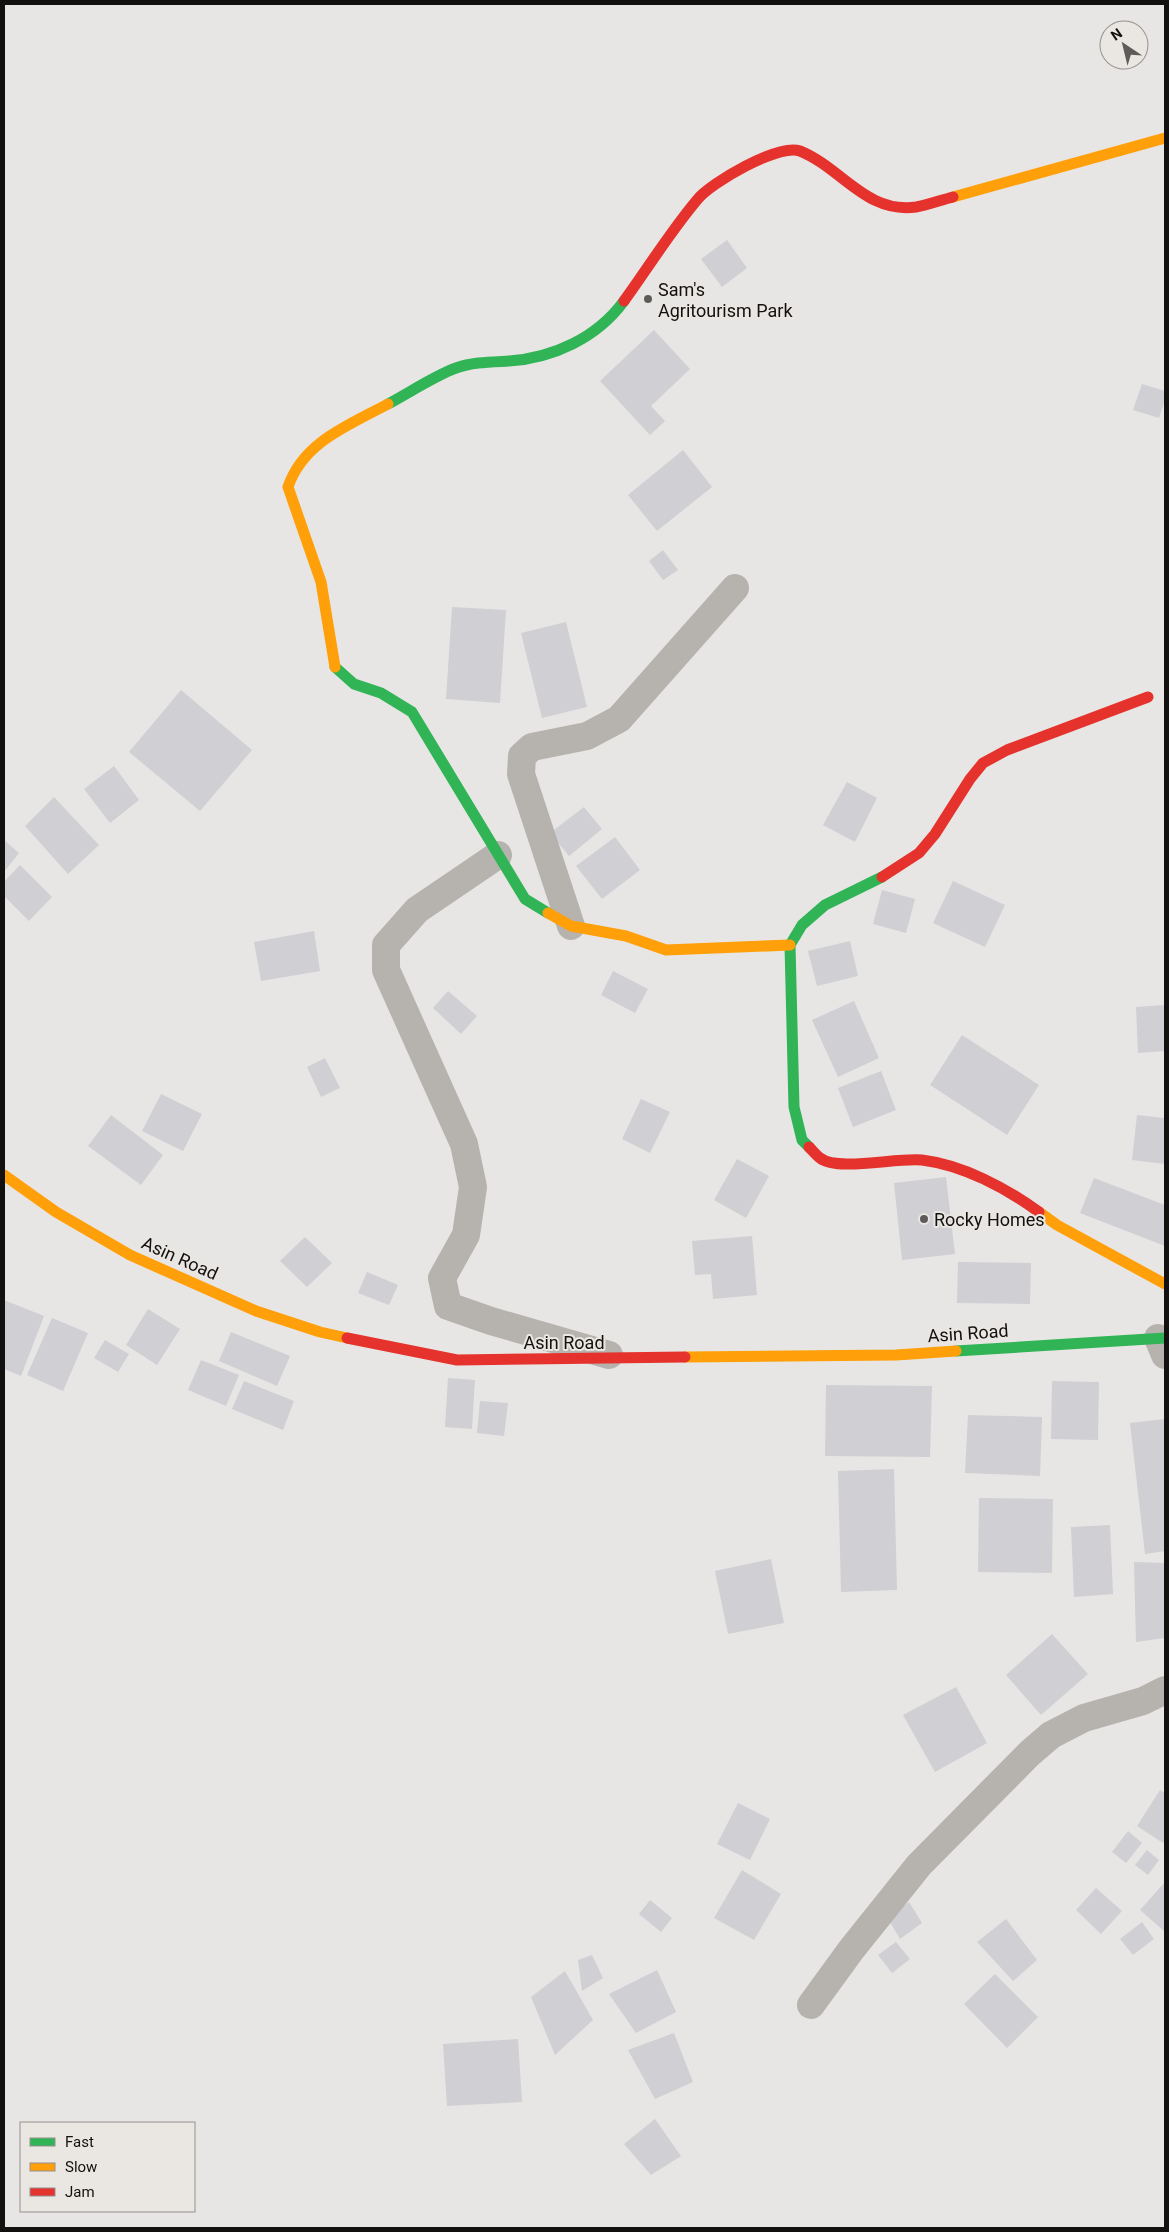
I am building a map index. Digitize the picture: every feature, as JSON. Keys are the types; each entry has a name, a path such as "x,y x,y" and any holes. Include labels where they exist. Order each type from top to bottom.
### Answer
{"street":[{"path":"790,945 666,950 626,936 571,926 525,899 412,712 381,693 354,684 335,669 321,582 288,488 293,472 304,456 332,434 455,368 480,362 510,362 543,356 589,336 618,310 698,198 738,170 771,152 798,150 828,167 869,200 901,207 916,206 1165,138"},
{"path":"571,926 521,774 522,756 532,747 587,736 618,719 735,588"},
{"path":"1148,697 1007,750 983,763 970,779 935,834 919,853 888,874 825,905 802,925 790,945 789,974 794,1107 802,1140 821,1159 848,1164 921,1160 974,1174 1023,1200 1057,1225 1165,1284"},
{"path":"498,855 417,910 386,946 386,970 464,1144 473,1187 466,1236 442,1278 448,1306 624,1359"},
{"name":"Asin Road","path":"4,1175 56,1212 130,1255 256,1311 320,1332 457,1360 896,1355 1163,1344"},
{"path":"811,2005 851,1950 919,1865 1030,1753 1051,1735 1084,1718 1143,1701 1165,1690"}],"building":[{"path":"727,240 747,268 722,287 701,259"},
{"path":"654,330 690,369 651,406 665,421 650,435 600,381"},
{"path":"1142,384 1165,391 1165,400 1159,418 1133,410"},
{"path":"683,450 712,487 657,531 628,495"},
{"path":"663,550 678,570 663,580 649,561"},
{"path":"452,607 506,610 500,703 446,699"},
{"path":"566,622 587,707 542,718 521,633"},
{"path":"181,690 252,750 200,811 129,752"},
{"path":"114,766 139,800 110,823 84,789"},
{"path":"847,782 877,798 855,842 823,825"},
{"path":"54,797 99,845 68,874 25,826"},
{"path":"584,807 602,829 569,856 550,833"},
{"path":"615,837 640,870 602,899 576,866"},
{"path":"4,840 19,853 4,872"},
{"path":"20,865 52,897 29,921 4,896 4,882"},
{"path":"953,881 1005,905 985,947 933,923"},
{"path":"882,890 915,899 906,933 873,924"},
{"path":"314,931 320,971 261,981 254,942"},
{"path":"850,941 858,976 817,986 808,951"},
{"path":"613,971 648,989 635,1013 601,995"},
{"path":"448,991 477,1016 461,1034 433,1008"},
{"path":"854,1001 879,1058 838,1077 812,1020"},
{"path":"1165,1005 1165,1051 1138,1053 1136,1007"},
{"path":"962,1035 1039,1085 1007,1135 930,1085"},
{"path":"325,1058 340,1088 321,1097 307,1067"},
{"path":"881,1071 896,1110 853,1127 838,1088"},
{"path":"161,1094 202,1114 183,1151 142,1131"},
{"path":"641,1099 670,1112 650,1153 622,1139"},
{"path":"111,1115 163,1155 141,1185 88,1146"},
{"path":"1137,1115 1165,1118 1165,1164 1132,1160"},
{"path":"737,1159 769,1176 746,1218 714,1200"},
{"name":"Rocky Homes","path":"946,1177 955,1254 902,1260 894,1183"},
{"path":"1094,1178 1165,1205 1165,1246 1080,1213"},
{"path":"752,1236 757,1295 713,1299 711,1274 695,1275 692,1241"},
{"path":"305,1237 332,1263 307,1287 280,1261"},
{"path":"958,1262 1031,1263 1030,1304 957,1303"},
{"path":"367,1272 398,1285 389,1305 358,1293"},
{"path":"4,1300 44,1316 21,1376 4,1369"},
{"path":"148,1309 180,1329 157,1365 126,1345"},
{"path":"52,1318 88,1333 63,1391 27,1375"},
{"path":"231,1332 290,1356 277,1386 219,1361"},
{"path":"105,1340 129,1354 118,1372 94,1358"},
{"path":"201,1360 239,1375 226,1406 188,1390"},
{"path":"448,1378 475,1380 472,1429 445,1427"},
{"path":"244,1381 294,1401 283,1430 232,1409"},
{"path":"1052,1381 1099,1382 1098,1440 1051,1439"},
{"path":"826,1385 932,1386 930,1457 825,1456"},
{"path":"480,1401 508,1403 504,1436 477,1433"},
{"path":"968,1415 1042,1417 1040,1476 965,1473"},
{"path":"1165,1419 1165,1551 1145,1554 1130,1423"},
{"path":"894,1469 897,1590 841,1592 838,1471"},
{"path":"979,1498 1053,1499 1052,1573 978,1572"},
{"path":"1110,1525 1113,1594 1074,1597 1071,1527"},
{"path":"771,1559 784,1623 728,1634 715,1571"},
{"path":"1134,1562 1165,1563 1165,1638 1136,1642"},
{"path":"1052,1634 1088,1674 1041,1715 1006,1675"},
{"path":"956,1687 987,1743 935,1772 903,1715"},
{"path":"1160,1790 1165,1793 1165,1840 1163,1843 1137,1826"},
{"path":"738,1803 770,1819 750,1860 717,1844"},
{"path":"1128,1831 1142,1843 1126,1863 1112,1852"},
{"path":"1147,1850 1159,1860 1148,1875 1135,1865"},
{"path":"742,1870 781,1894 754,1940 714,1918"},
{"path":"1165,1882 1165,1932 1140,1910"},
{"path":"1096,1888 1122,1911 1101,1934 1076,1910"},
{"path":"650,1900 672,1918 661,1932 639,1914"},
{"path":"909,1902 922,1923 900,1939 887,1917"},
{"path":"1006,1919 1037,1960 1013,1981 977,1942"},
{"path":"1142,1922 1154,1939 1133,1955 1120,1939"},
{"path":"896,1942 910,1959 892,1973 878,1955"},
{"path":"592,1955 603,1978 582,1991 578,1960"},
{"path":"657,1970 676,2012 636,2033 609,1994"},
{"path":"565,1971 593,2020 555,2055 531,1997"},
{"path":"995,1974 1038,2017 1007,2048 964,2004"},
{"path":"674,2033 693,2082 655,2099 628,2050"},
{"path":"518,2039 522,2102 447,2106 443,2044"},
{"path":"655,2119 681,2156 651,2175 624,2144"}],"traffic: fast":[{"path":"388,404 430,380 462,366 542,356 573,344 601,326 624,301"},
{"path":"335,667 354,684 381,693 412,712 525,899 548,913"},
{"path":"809,1147 802,1140 794,1107 790,945 802,925 825,905 882,877"},
{"path":"956,1351 1165,1338"}],"traffic: slow":[{"path":"953,197 1165,138"},
{"path":"335,667 321,582 288,487 295,471 316,446 329,436 388,404"},
{"path":"548,913 571,926 626,936 666,950 790,945"},
{"path":"4,1175 56,1212 130,1255 256,1311 320,1332 347,1338"},
{"path":"1039,1212 1057,1225 1165,1284"},
{"path":"685,1357 896,1355 956,1351"}],"traffic: jam":[{"path":"624,301 678,225 704,193 746,166 777,153 790,150 800,151 829,168 868,197 883,204 898,207 916,207 953,197"},
{"path":"882,877 919,853 935,834 970,779 983,763 1007,750 1148,697"},
{"path":"809,1147 820,1158 840,1164 922,1160 953,1167 998,1186 1039,1212"},
{"path":"347,1338 457,1360 685,1357"}],"place":[{"name":"Sam's Agritourism Park","path":"648,299"},
{"name":"Rocky Homes","path":"924,1219"}]}
